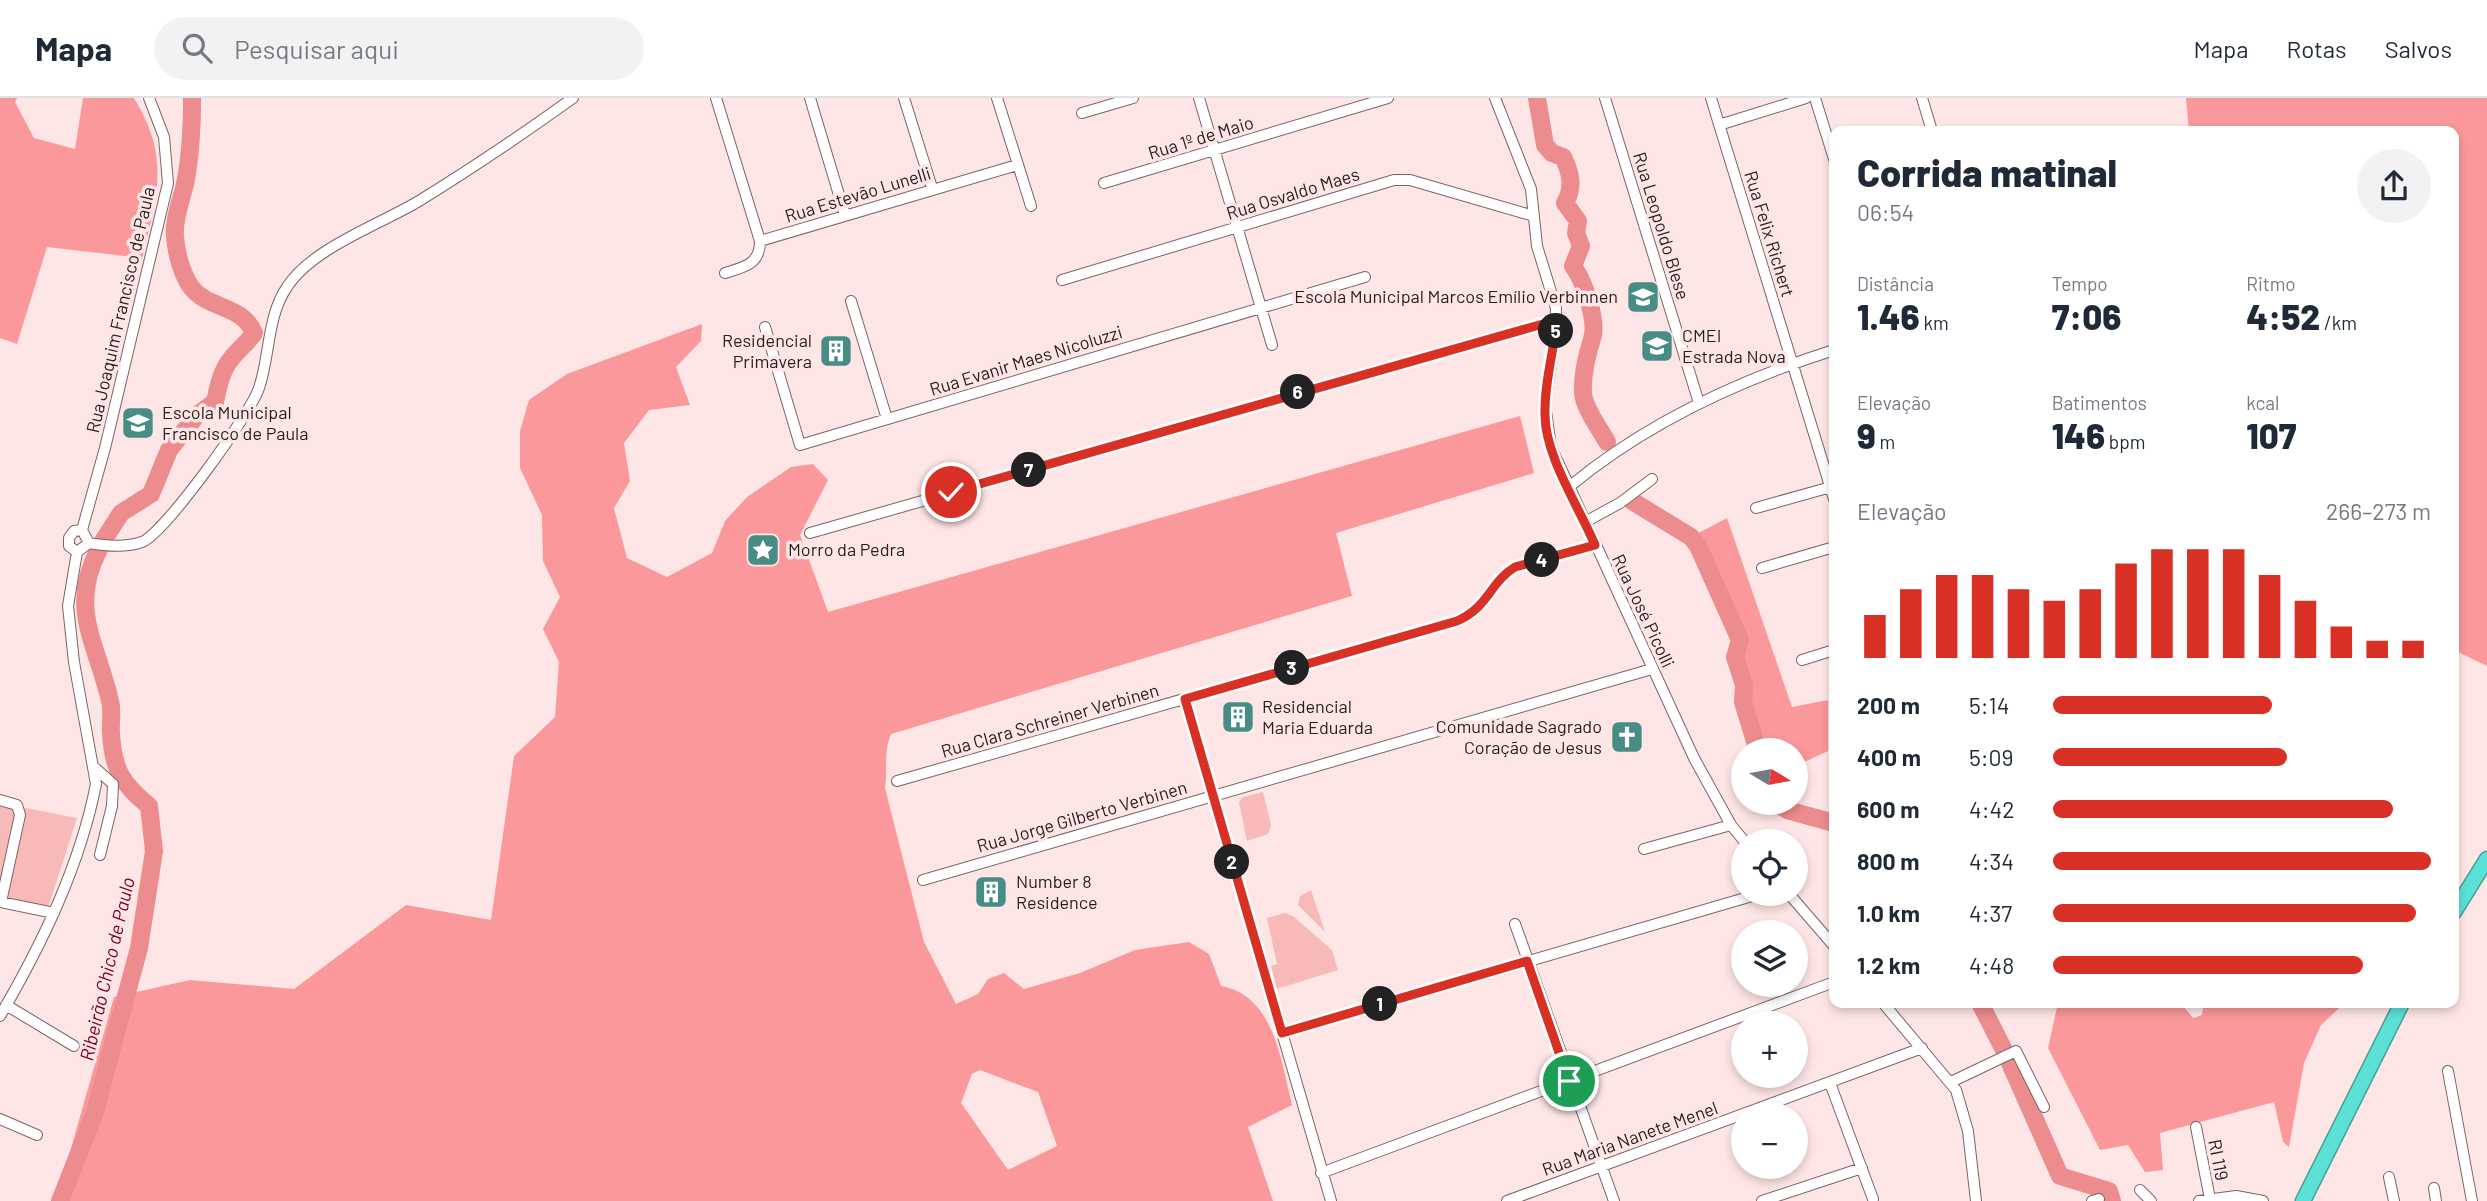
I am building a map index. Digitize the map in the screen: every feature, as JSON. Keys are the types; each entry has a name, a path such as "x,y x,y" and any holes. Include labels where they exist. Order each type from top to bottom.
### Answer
{"highway":[{"path":"2459,904 2487,859"},
{"path":"2303,1201 2400,1008"}],"street":[{"name":"Rua Joaquim Francisco de Paula","path":"0,1016 54,913 93,803 95,768 69,622 71,580 77,552 69,546 69,538 74,531 82,530 105,448 168,183 164,137 149,98"},
{"path":"77,552 89,543 116,546 141,543 153,536 179,508 245,419 261,382 278,304 299,272 322,255 427,196 573,98"},
{"path":"716,98 760,241 760,253 754,262 725,273"},
{"path":"810,98 845,215"},
{"path":"904,98 932,188"},
{"path":"997,98 1031,206"},
{"path":"1082,113 1133,98"},
{"path":"1199,98 1272,345"},
{"name":"Rua 1º de Maio","path":"1104,183 1388,98"},
{"name":"Rua José Picolli","path":"1495,98 1526,171 1537,246 1554,298 1557,320 1545,415 1550,446 1698,767 1734,829"},
{"name":"Rua Leopoldo Blese","path":"1605,98 1699,403"},
{"name":"Rua Felix Richert","path":"1711,98 1829,484"},
{"path":"1719,125 1806,98"},
{"path":"1815,98 1829,143"},
{"path":"1922,98 1930,126"},
{"name":"Rua Estevão Lunelli","path":"760,241 1017,165"},
{"name":"Rua Osvaldo Maes","path":"1062,280 1403,179 1534,216"},
{"name":"Rua Evanir Maes Nicoluzzi","path":"765,327 800,445 1364,277"},
{"path":"851,301 887,419"},
{"path":"810,533 1557,320"},
{"path":"1569,487 1653,427 1699,403 1792,363 1829,352"},
{"path":"1585,522 1620,503 1652,479"},
{"path":"1756,508 1829,487"},
{"path":"82,530 89,543"},
{"name":"Rua Clara Schreiner Verbinen","path":"897,781 1457,621 1474,613 1507,572 1515,567 1595,545"},
{"path":"1762,568 1829,548"},
{"path":"1786,568 1829,555"},
{"path":"1829,652 1803,662 1829,657"},
{"name":"Rua Jorge Gilberto Verbinen","path":"923,880 1652,669"},
{"path":"1185,699 1331,1201"},
{"path":"95,768 113,784 100,855"},
{"path":"0,800 17,805 20,816 0,902 54,913"},
{"path":"1644,849 1731,825"},
{"path":"1282,1033 1731,902"},
{"path":"1799,906 1829,940"},
{"path":"1515,924 1614,1201"},
{"path":"1321,1173 1829,984"},
{"path":"6,1005 74,1046"},
{"path":"1887,1008 1951,1082 1963,1107 1976,1201"},
{"name":"Rua Maria Nanete Menel","path":"1507,1201 1922,1048"},
{"path":"1951,1082 2016,1051 2044,1107"},
{"path":"2448,1071 2472,1201"},
{"path":"1830,1083 1873,1199"},
{"path":"0,1119 37,1135"},
{"name":"RI 119","path":"2196,1127 2204,1200"},
{"path":"1762,1201 1862,1168"},
{"path":"2389,1177 2394,1201"},
{"path":"2434,1188 2437,1201"},
{"path":"2140,1190 2151,1201"},
{"path":"2204,1200 2236,1196 2263,1201"}],"shaded area":[{"path":"0,98 17,98 15,102 34,138 75,149 83,98 134,98 153,139 157,158 156,195 142,258 47,247 17,344 0,338"},
{"path":"2186,98 2487,98 2487,666 2459,652 2459,126 2189,126"},
{"path":"702,324 701,341 676,367 690,405 649,410 624,443 630,481 614,508 627,558 667,577 712,553 725,521 747,497 791,467 813,464 828,480 800,535 828,612 1520,416 1534,473 1336,533 1352,596 891,734 886,755 885,788 924,942 956,1004 978,994 988,979 1004,973 1024,989 1080,973 1135,950 1189,942 1209,954 1221,986 1239,992 1253,1002 1264,1016 1284,1069 1292,1105 1248,1127 1273,1201 56,1201 114,997 190,980 294,989 406,905 491,920 514,756 555,717 559,662 543,629 560,597 543,561 542,515 520,468 520,431 529,400 567,374","holes":["980,1070 1038,1092 1057,1146 1008,1170 961,1103 972,1074"]},
{"path":"1727,518 1792,707 1828,700 1828,751 1808,760 1808,738 1754,738 1744,702 1744,685 1735,657 1740,640 1706,561 1691,537"},
{"path":"1263,792 1271,825 1268,834 1247,841 1239,802 1243,797"},
{"path":"0,803 77,818 48,908 0,899"},
{"path":"1311,890 1325,932 1298,905 1300,896"},
{"path":"1285,913 1293,916 1332,950 1338,970 1277,989 1271,966 1277,964 1267,918"},
{"path":"2057,1008 2185,1008 2193,1018 2202,1015 2203,1008 2340,1008 2321,1025 2304,1063 2289,1147 2283,1142 2274,1102 2160,1133 2163,1170 2145,1172 2128,1145 2100,1150 2048,1048"}],"waterway":[{"name":"Ribeirão Chico de Paulo","path":"103,541 121,513 151,494 169,450 197,415 215,402 225,369 254,333 241,317 206,300 191,287 178,256 175,229 189,159 192,98"},
{"path":"1537,98 1545,145 1552,153 1563,157 1570,174 1570,191 1565,203 1578,221 1576,233 1581,246 1573,266 1585,291 1593,322 1583,393 1589,412 1607,442"},
{"path":"1632,501 1691,537 1698,546 1740,640 1735,657 1744,685 1743,702 1754,738"},
{"name":"Ribeirão Chico de Paulo","path":"60,1201 94,1115 139,948 154,851 149,806 126,783 114,757 111,705 88,626 86,590 90,570 99,549"},
{"path":"1808,816 1829,822"},
{"path":"1983,1008 2005,1052"},
{"path":"2010,1063 2060,1176 2109,1191 2112,1201"}],"place":[{"name":"Escola Municipal Marcos Emílio Verbinnen","path":"1643,297"},
{"name":"CMEI Estrada Nova","path":"1657,346"},
{"name":"Residencial Primavera","path":"836,351"},
{"name":"Escola Municipal Francisco de Paula","path":"138,423"},
{"name":"Morro da Pedra","path":"763,550"},
{"name":"Residencial Maria Eduarda","path":"1238,717"},
{"name":"Comunidade Sagrado Coração de Jesus","path":"1627,737"},
{"name":"Number 8 Residence","path":"991,892"}],"route":[{"path":"951,492 1557,320 1546,391 1545,425 1550,446 1595,545 1515,567 1507,572 1474,613 1457,621 1185,699 1282,1033 1527,961 1569,1081"}]}
